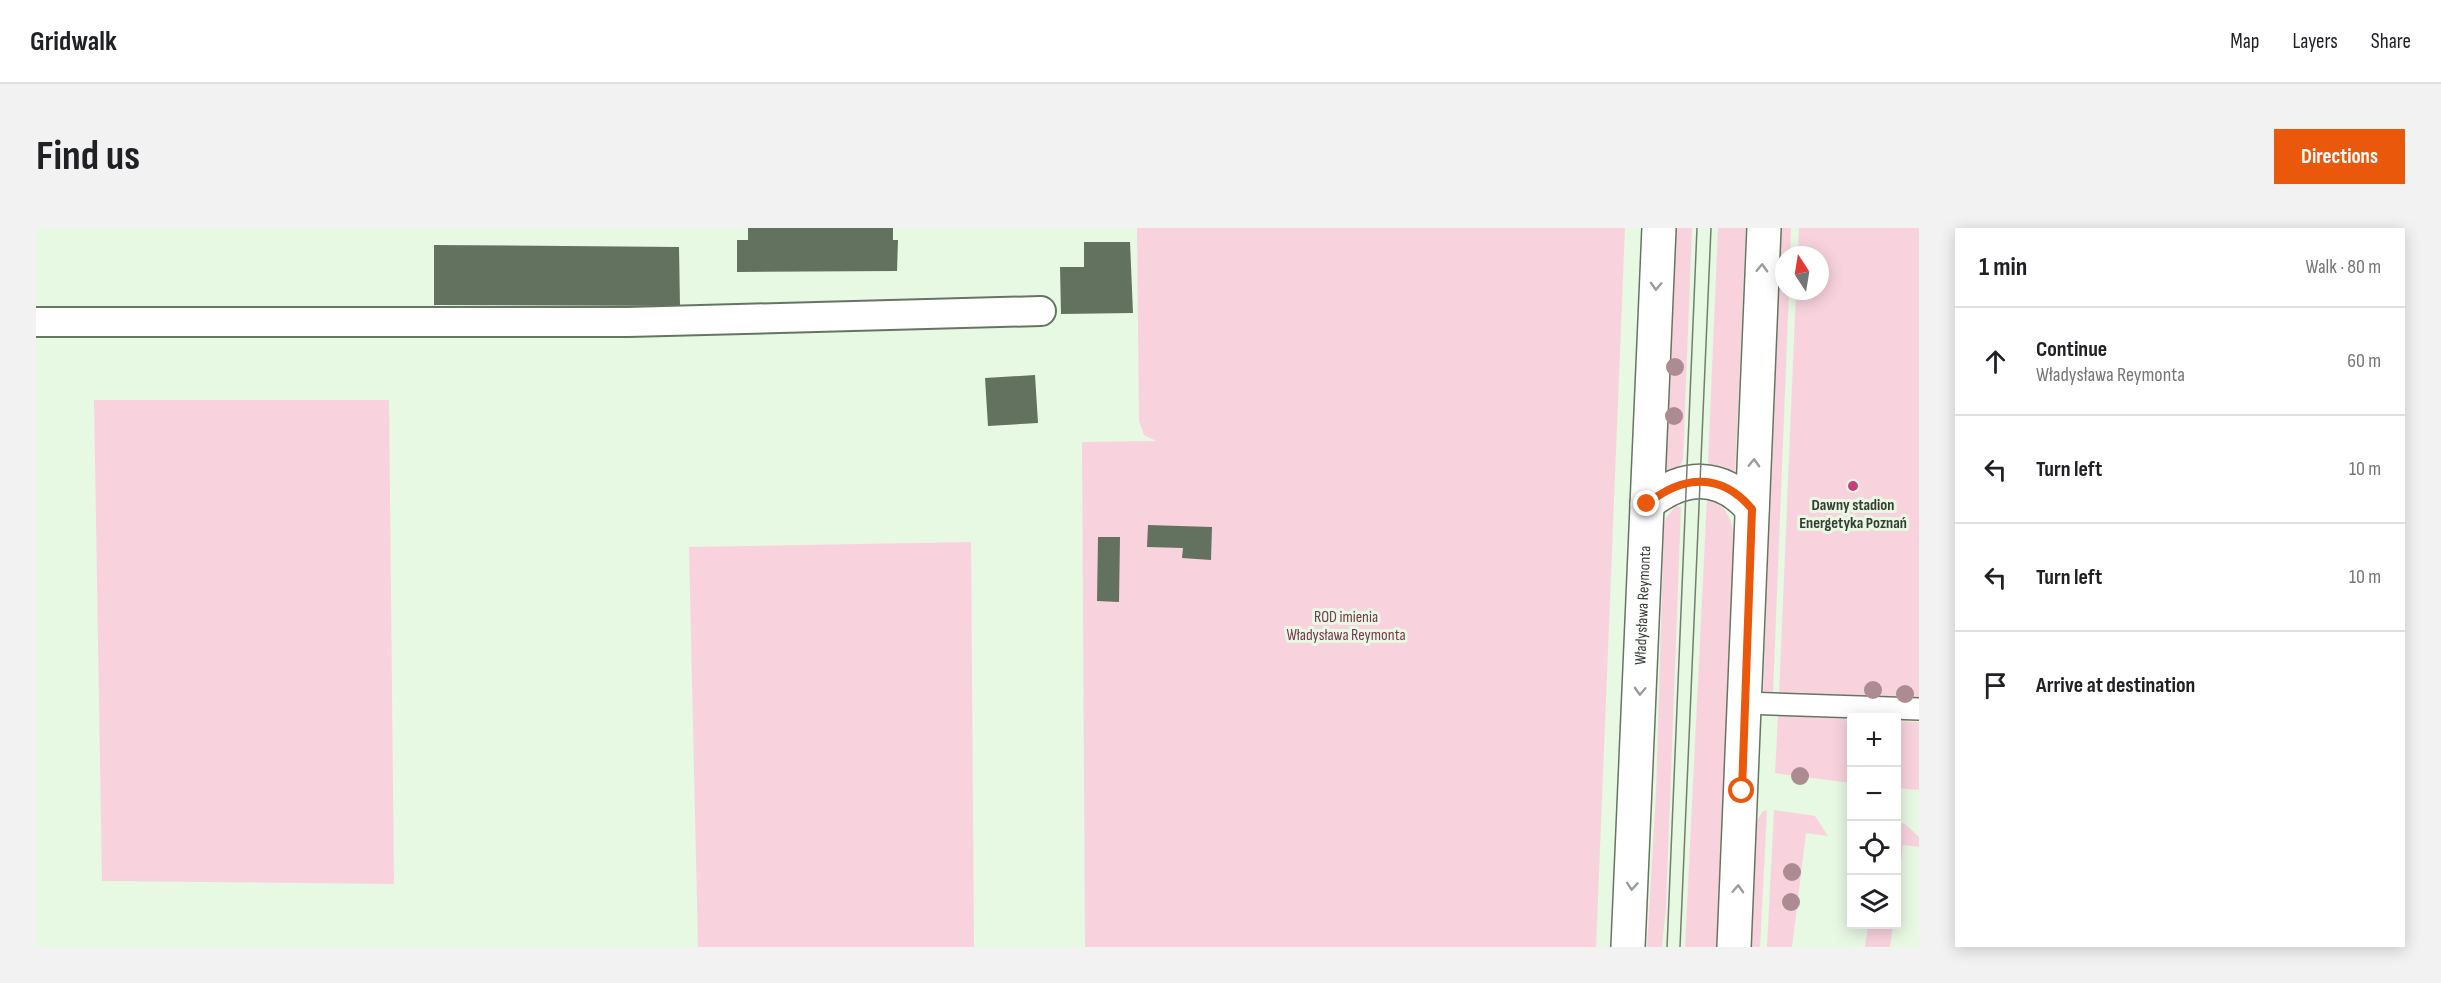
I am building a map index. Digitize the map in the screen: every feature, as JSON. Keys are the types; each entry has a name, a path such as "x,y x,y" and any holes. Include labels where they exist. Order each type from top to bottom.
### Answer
{"main road":[{"name":"Władysława Reymonta","path":"1628,947 1659,228"},
{"path":"1734,947 1764,228"},
{"path":"1647,504 1673,486 1701,481 1731,489 1752,509"}],"street":[{"path":"36,322 627,322 1041,311"},
{"path":"1745,703 1919,709"}],"green space":[{"name":"ROD imienia Władysława Reymonta","path":"1137,228 1625,228 1596,947 1085,947 1082,442 1156,441 1144,435 1139,421"},
{"path":"1675,228 1692,228 1683,459 1680,466 1666,472"},
{"path":"1718,228 1746,228 1735,475 1708,464"},
{"path":"1781,228 1791,228 1790,246 1780,246"},
{"name":"Dawny stadion Energetyka Poznań","path":"1799,228 1919,228 1919,702 1779,696 1796,300 1829,300 1829,246 1798,246"},
{"path":"1778,300 1789,300 1773,693 1763,693"},
{"path":"94,400 389,400 394,884 102,881"},
{"path":"1707,498 1726,512 1734,536 1719,910 1716,947 1685,947"},
{"path":"1676,506 1681,507 1666,907 1662,947 1647,947 1656,792 1664,527 1666,518"},
{"path":"971,542 974,947 698,947 689,547"},
{"path":"1778,716 1847,719 1847,782 1775,773"},
{"path":"1901,721 1919,722 1919,790 1901,788"},
{"path":"1767,810 1760,947 1751,947 1757,821 1762,812"},
{"path":"1774,810 1815,816 1828,836 1806,833 1792,947 1767,947"},
{"path":"1901,823 1919,837 1919,847 1903,845 1901,862"},
{"path":"1867,929 1892,929 1890,947 1865,947"}],"building":[{"path":"748,228 893,228 893,240 898,240 897,271 737,272 737,240 748,240"},
{"path":"1084,242 1130,242 1133,313 1061,314 1060,267 1084,267"},
{"path":"434,245 679,247 680,306 434,305"},
{"path":"1035,375 1038,423 988,426 985,378"},
{"path":"1148,525 1212,527 1211,560 1182,558 1183,548 1147,547"},
{"path":"1098,537 1120,537 1119,602 1097,601"}],"tram line":[{"path":"1667,947 1697,228"},
{"path":"1680,947 1711,228"}],"place":[{"name":"Dawny stadion Energetyka Poznań","path":"1853,486"}],"route":[{"path":"1647,504 1673,486 1701,481 1731,489 1752,509 1742,791"}]}
